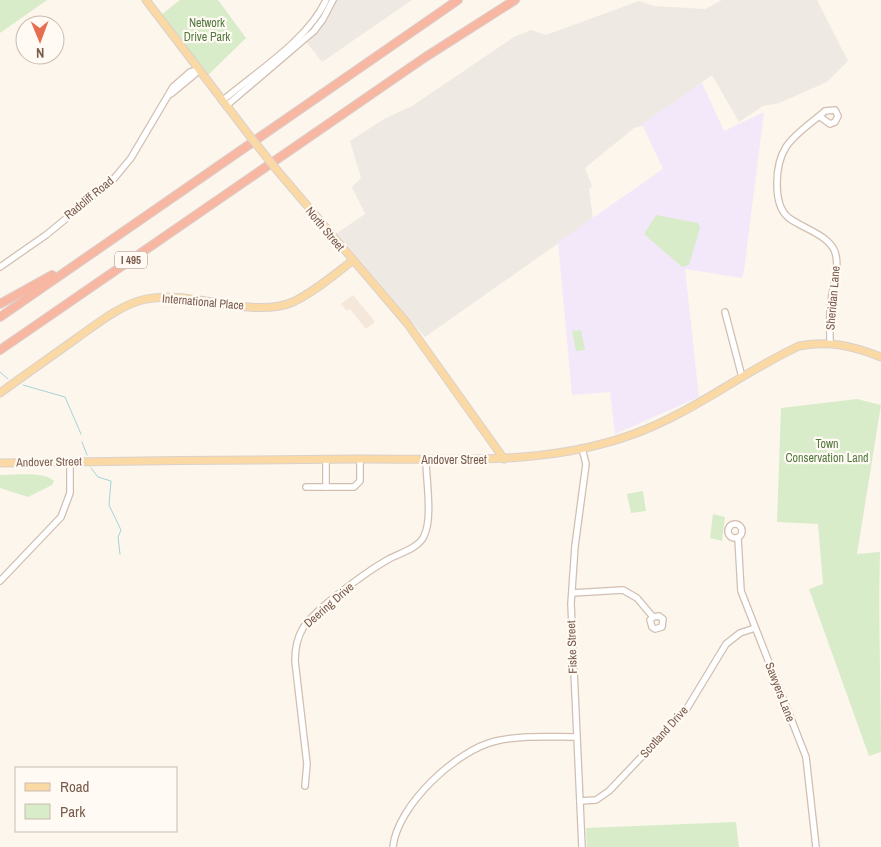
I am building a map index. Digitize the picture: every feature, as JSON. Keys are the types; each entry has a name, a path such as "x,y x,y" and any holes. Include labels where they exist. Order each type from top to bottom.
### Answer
{"highway":[{"name":"I 495","path":"0,317 458,0"},
{"name":"I 495","path":"0,350 424,58 515,0"},
{"path":"0,304 110,240"}],"main road":[{"name":"North Street","path":"146,0 224,104 276,169 407,324 504,459"},
{"name":"International Place","path":"0,392 131,303 148,298 169,297 254,306 287,304 308,293 352,261"},
{"name":"Andover Street","path":"0,463 504,459 582,448 630,436 657,424 799,346 830,343 856,347 881,357"}],"street":[{"path":"224,104 295,41 318,16 326,0"},
{"path":"224,104 314,31 333,0"},
{"name":"Radcliff Road","path":"0,267 46,235 112,181 131,158 169,95 194,76 198,70"},
{"name":"Sheridan Lane","path":"820,116 786,146 780,166 778,194 781,208 787,217 826,240 834,252 836,266 830,302 830,343"},
{"path":"725,312 742,377"},
{"name":"Fiske Street","path":"582,448 586,464 572,593 576,737 582,847"},
{"path":"306,487 354,487 358,485 360,481 360,459"},
{"path":"326,460 326,487"},
{"name":"Deering Drive","path":"305,786 307,764 295,654 300,634 316,614 347,588 376,567 414,547 423,539 428,525 426,460"},
{"path":"0,581 61,517 70,493 70,462"},
{"name":"Sawyers Lane","path":"738,538 742,591 806,757 816,847"},
{"path":"572,593 624,590 637,598 653,617"},
{"name":"Scotland Drive","path":"580,801 596,800 609,791 686,710 726,644 740,633 755,628"},
{"path":"393,847 396,831 408,808 438,778 474,749 508,739 576,737"}],"shaded area":[{"path":"325,0 412,0 322,62 300,34"},
{"path":"722,0 817,0 848,61 827,82 779,103 763,106 739,122 712,75 645,125 634,128 585,168 592,186 589,189 593,219 425,337 337,233 365,214 352,187 361,178 350,141 384,119 412,106 514,37 531,30 546,35 639,1 654,6 705,9"},
{"path":"702,83 724,131 764,112 744,271 742,278 685,269 699,397 615,434 610,392 572,395 558,242 663,169 642,124"},
{"path":"353,295 375,322 366,329 350,309 347,311 341,304"}],"green space":[{"path":"0,0 47,0 26,15 15,15 15,22 0,33"},
{"name":"Network Drive Park","path":"180,0 218,0 246,38 208,75 161,15"},
{"path":"656,215 698,223 700,228 689,265 682,267 644,234"},
{"path":"581,330 585,350 576,351 572,331"},
{"name":"Town Conservation Land","path":"857,399 881,405 857,554 880,552 881,752 869,756 809,589 823,584 818,524 777,522 781,408"},
{"path":"0,475 37,475 54,481 52,485 28,497 0,488"},
{"path":"643,491 646,511 631,513 627,494"},
{"path":"713,514 725,517 722,541 710,538"},
{"path":"736,822 739,847 587,847 586,828"}],"waterway":[{"path":"0,372 8,379"},
{"path":"23,385 65,397 81,434"},
{"path":"82,442 87,455"},
{"path":"91,468 98,477 111,481 109,505 121,530 118,537 120,554"}]}
